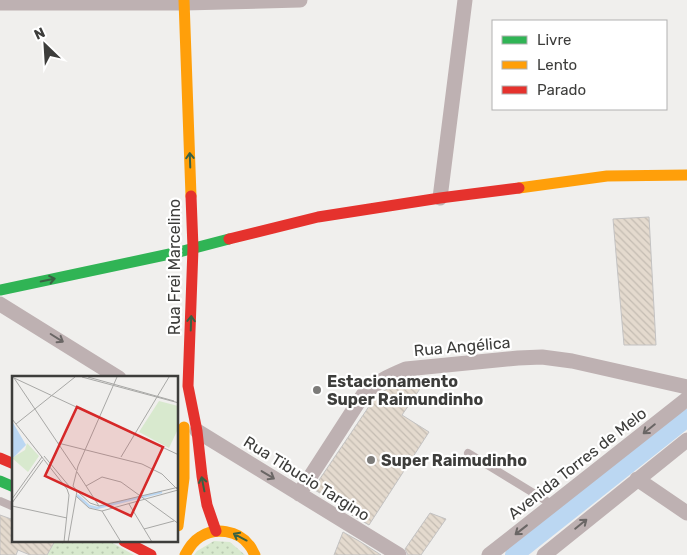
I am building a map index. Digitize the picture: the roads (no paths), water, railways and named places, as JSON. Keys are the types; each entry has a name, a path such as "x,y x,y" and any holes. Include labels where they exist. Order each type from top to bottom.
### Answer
{"main road":[{"name":"Rua Frei Marcelino","path":"184,1 193,248 188,386 197,431 207,505 216,531"},
{"path":"0,290 193,248 318,217 440,198 606,176 687,175"},
{"path":"179,518 184,478 181,419 188,386"},
{"path":"0,458 12,463"},
{"path":"0,481 12,486"},
{"path":"186,548 200,537 216,531 226,531 238,534 247,541 256,555"},
{"path":"126,542 151,555"}],"street":[{"path":"0,2 300,0"},
{"path":"440,198 465,0"},
{"path":"0,304 116,376"},
{"name":"Rua Angélica","path":"299,494 363,395 377,382 406,369 542,357 572,361 687,386"},
{"name":"Avenida Torres de Melo","path":"489,555 687,399"},
{"name":"Rua Tibucio Targino","path":"197,431 398,555"},
{"path":"544,555 687,440"},
{"path":"637,479 687,513"}],"lane":[{"path":"468,452 553,505"},
{"path":"0,501 12,506"}],"waterway":[{"path":"514,555 687,418"}],"place":[{"name":"Estacionamento Super Raimundinho","path":"317,390"},
{"name":"Super Raimudinho","path":"371,460"}]}
